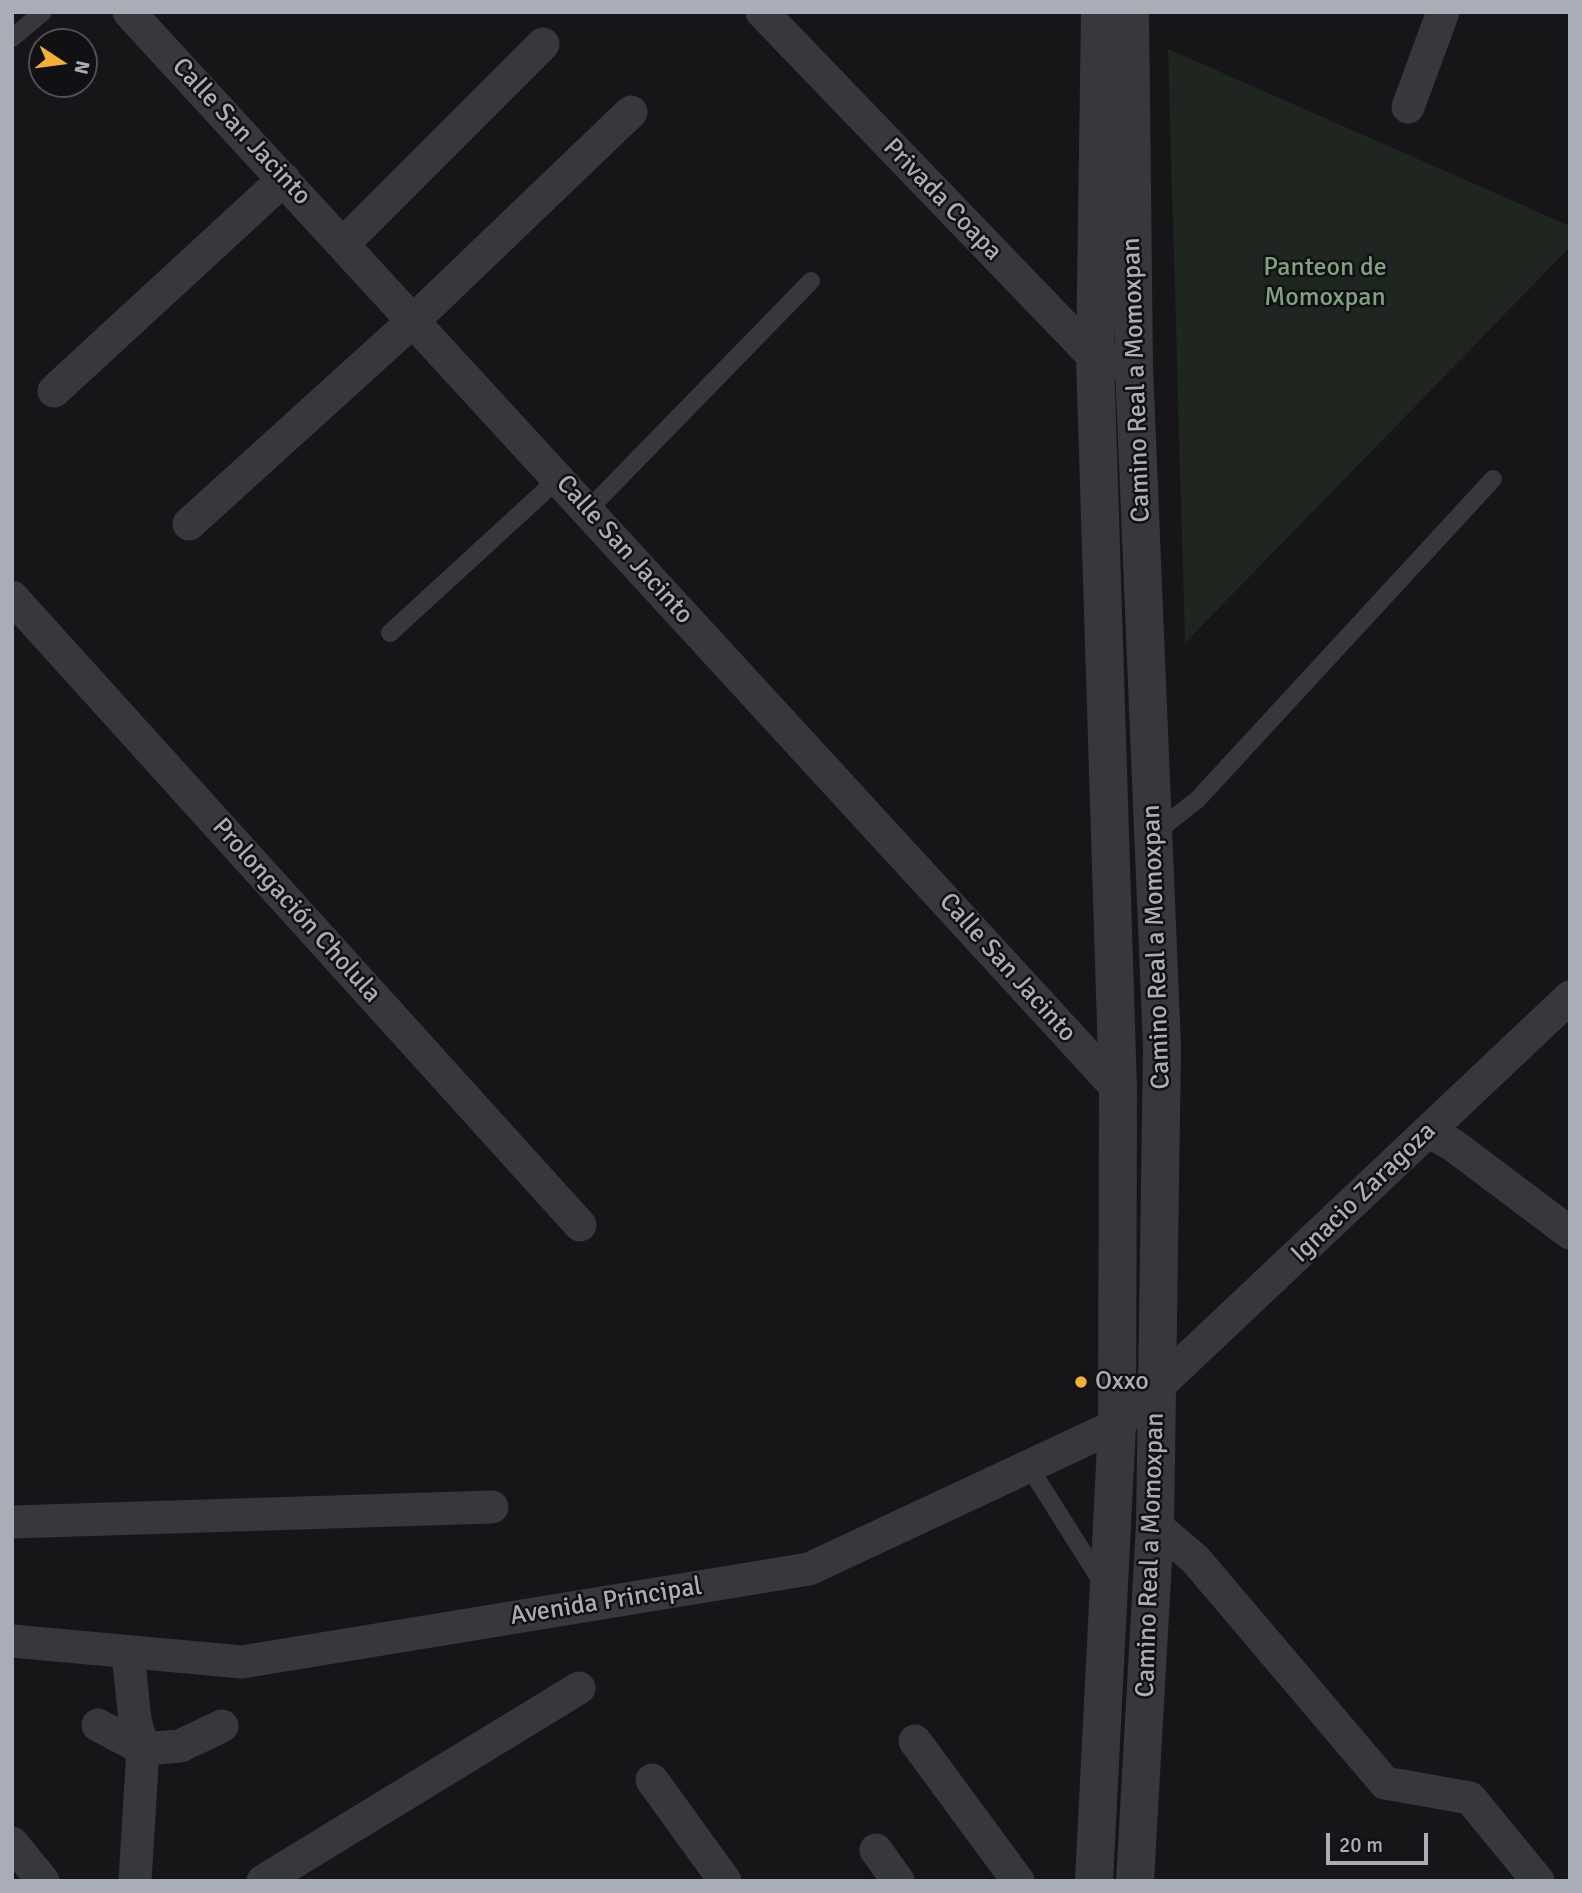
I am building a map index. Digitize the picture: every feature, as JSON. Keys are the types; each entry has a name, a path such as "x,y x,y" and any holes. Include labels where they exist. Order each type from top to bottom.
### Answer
{"street":[{"name":"Calle San Jacinto","path":"129,12 344,243 1118,1089"},
{"name":"Privada Coapa","path":"762,12 1095,358"},
{"name":"Camino Real a Momoxpan","path":"1094,1881 1111,1597 1117,1425 1118,1089 1095,358 1100,12"},
{"name":"Camino Real a Momoxpan","path":"1130,12 1134,367 1162,1047 1155,1525 1135,1881"},
{"path":"1408,107 1443,12"},
{"path":"344,243 543,44"},
{"path":"189,524 414,320 631,112"},
{"path":"54,391 284,179"},
{"path":"1095,358 1134,367"},
{"name":"Prolongación Cholula","path":"12,597 580,1226"},
{"name":"Ignacio Zaragoza","path":"1157,1390 1570,997"},
{"path":"1429,1132 1453,1145 1570,1233"},
{"name":"Avenida Principal","path":"12,1641 128,1654 242,1661 809,1569 1117,1425 1157,1390"},
{"path":"12,1522 492,1507"},
{"path":"1155,1525 1195,1559 1385,1783 1470,1798 1538,1881"},
{"path":"128,1654 139,1734 135,1881"},
{"path":"264,1881 579,1688"},
{"path":"98,1725 180,1746 222,1726"},
{"path":"915,1741 1018,1881"},
{"path":"652,1780 725,1881"},
{"path":"12,1843 43,1881"},
{"path":"876,1850 898,1881"}],"lane":[{"path":"12,38 43,12"},
{"path":"588,510 811,281"},
{"path":"390,633 559,478"},
{"path":"1154,834 1198,799 1493,479"},
{"path":"1028,1465 1111,1597"}],"green space":[{"name":"Panteon de Momoxpan","path":"1168,49 1570,226 1570,247 1185,643"}],"place":[{"name":"Oxxo","path":"1081,1382"}]}
